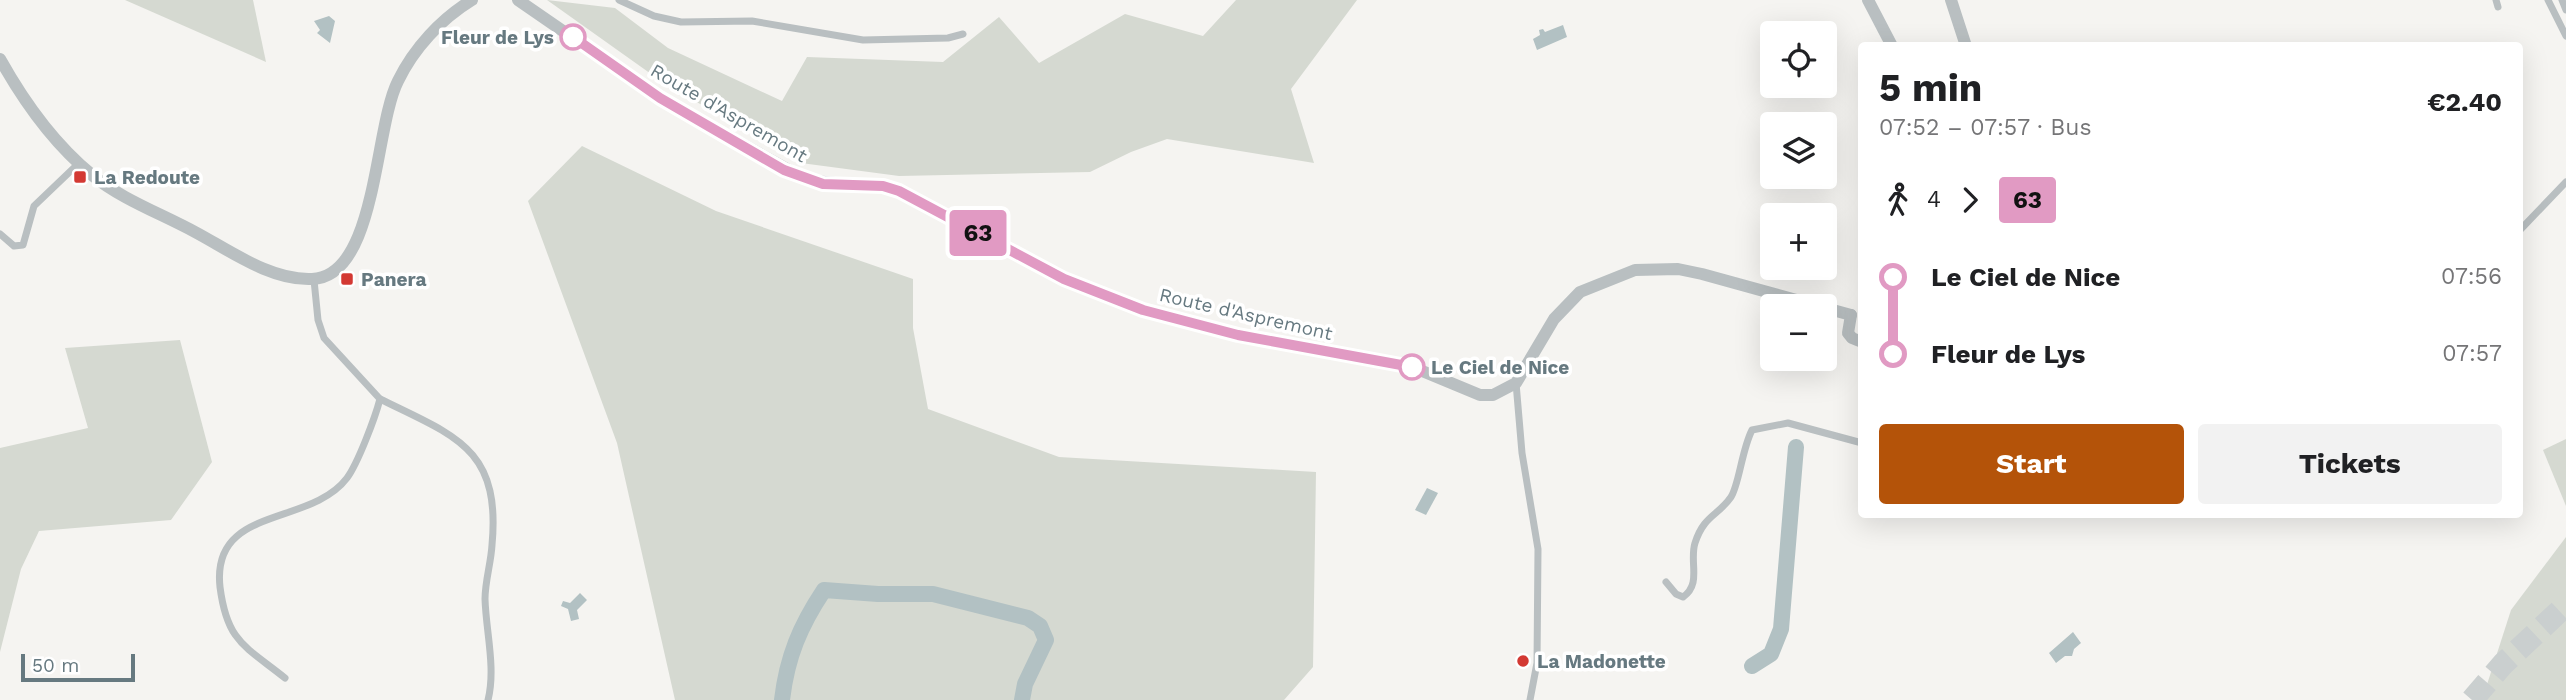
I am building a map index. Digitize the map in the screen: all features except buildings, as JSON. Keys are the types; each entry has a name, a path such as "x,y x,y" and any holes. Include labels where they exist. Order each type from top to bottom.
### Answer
{"street":[{"path":"0,59 25,102 52,136 111,187 250,262 297,279 314,280 332,274 344,264 355,246 367,210 382,124 397,82 425,40 472,0"},
{"name":"Route d'Aspremont","path":"519,0 660,98 784,170 823,184 883,186 899,191 1086,289 1181,323 1415,368 1480,395 1493,395 1516,383"},
{"path":"619,0 654,16 681,22 752,21 863,40 948,38 963,34"},
{"path":"1868,0 1890,42"},
{"path":"1951,0 1965,42"},
{"path":"2548,0 2566,36"},
{"path":"2562,0 2566,10"},
{"path":"0,234 14,246 23,246 34,206 79,162"},
{"path":"2523,227 2566,182"},
{"path":"1530,700 1537,663 1538,549 1522,453 1516,383 1566,305 1598,282 1635,270 1678,269 1856,313 1848,333 1858,340"},
{"path":"314,280 318,320 324,338 380,399 452,435 468,447 480,464 494,513 485,594 492,685 488,700"},
{"path":"285,678 233,636 223,613 218,570 229,541 243,530 323,499 347,478 380,399"},
{"path":"1666,582 1676,594 1683,597 1691,591 1695,581 1691,558 1695,541 1703,523 1732,496 1743,448 1752,430 1788,423 1858,442"}],"shaded area":[{"path":"125,0 253,0 266,62"},
{"path":"547,0 615,8 668,48 782,101 807,57 943,62 999,17 1039,63 1125,14 1203,36 1236,0 1357,0 1291,89 1314,163 1167,139 1131,152 1090,172 899,176 801,163 774,142 675,91"},
{"path":"329,16 335,21 330,43 317,33 320,30 314,21"},
{"path":"1563,25 1567,37 1537,50 1533,39 1540,35 1539,30 1543,29 1545,32"},
{"path":"582,146 716,211 913,279 913,328 928,409 1059,457 1316,472 1313,667 1284,700 675,700 617,443 528,201"},
{"path":"180,340 212,462 171,520 39,531 21,569 0,652 0,448 88,428 65,348"},
{"path":"2566,439 2566,506 2543,450"},
{"path":"1427,488 1438,493 1426,515 1415,510"},
{"path":"2566,537 2566,700 2482,700 2511,610"},
{"path":"580,593 587,600 577,610 579,619 571,621 568,609 561,606 563,601 570,603"},
{"path":"2073,632 2081,643 2074,649 2072,656 2065,656 2056,663 2049,653"}],"waterway":[{"path":"1752,666 1771,654 1781,629 1796,447"},
{"path":"782,700 787,670 796,642 824,590 933,594 1028,618 1040,626 1046,640 1025,684 1022,700"}],"tunnel":[{"path":"2472,700 2503,664 2566,605"}],"bus line":[{"name":"63","path":"573,37 618,70 707,127 803,178 823,184 862,184 899,191 1064,279 1181,323 1372,362 1412,367"}],"place":[{"name":"Fleur de Lys","path":"573,37"},
{"name":"La Redoute","path":"80,177"},
{"name":"Panera","path":"347,279"},
{"name":"Le Ciel de Nice","path":"1412,367"},
{"name":"La Madonette","path":"1523,661"}]}
